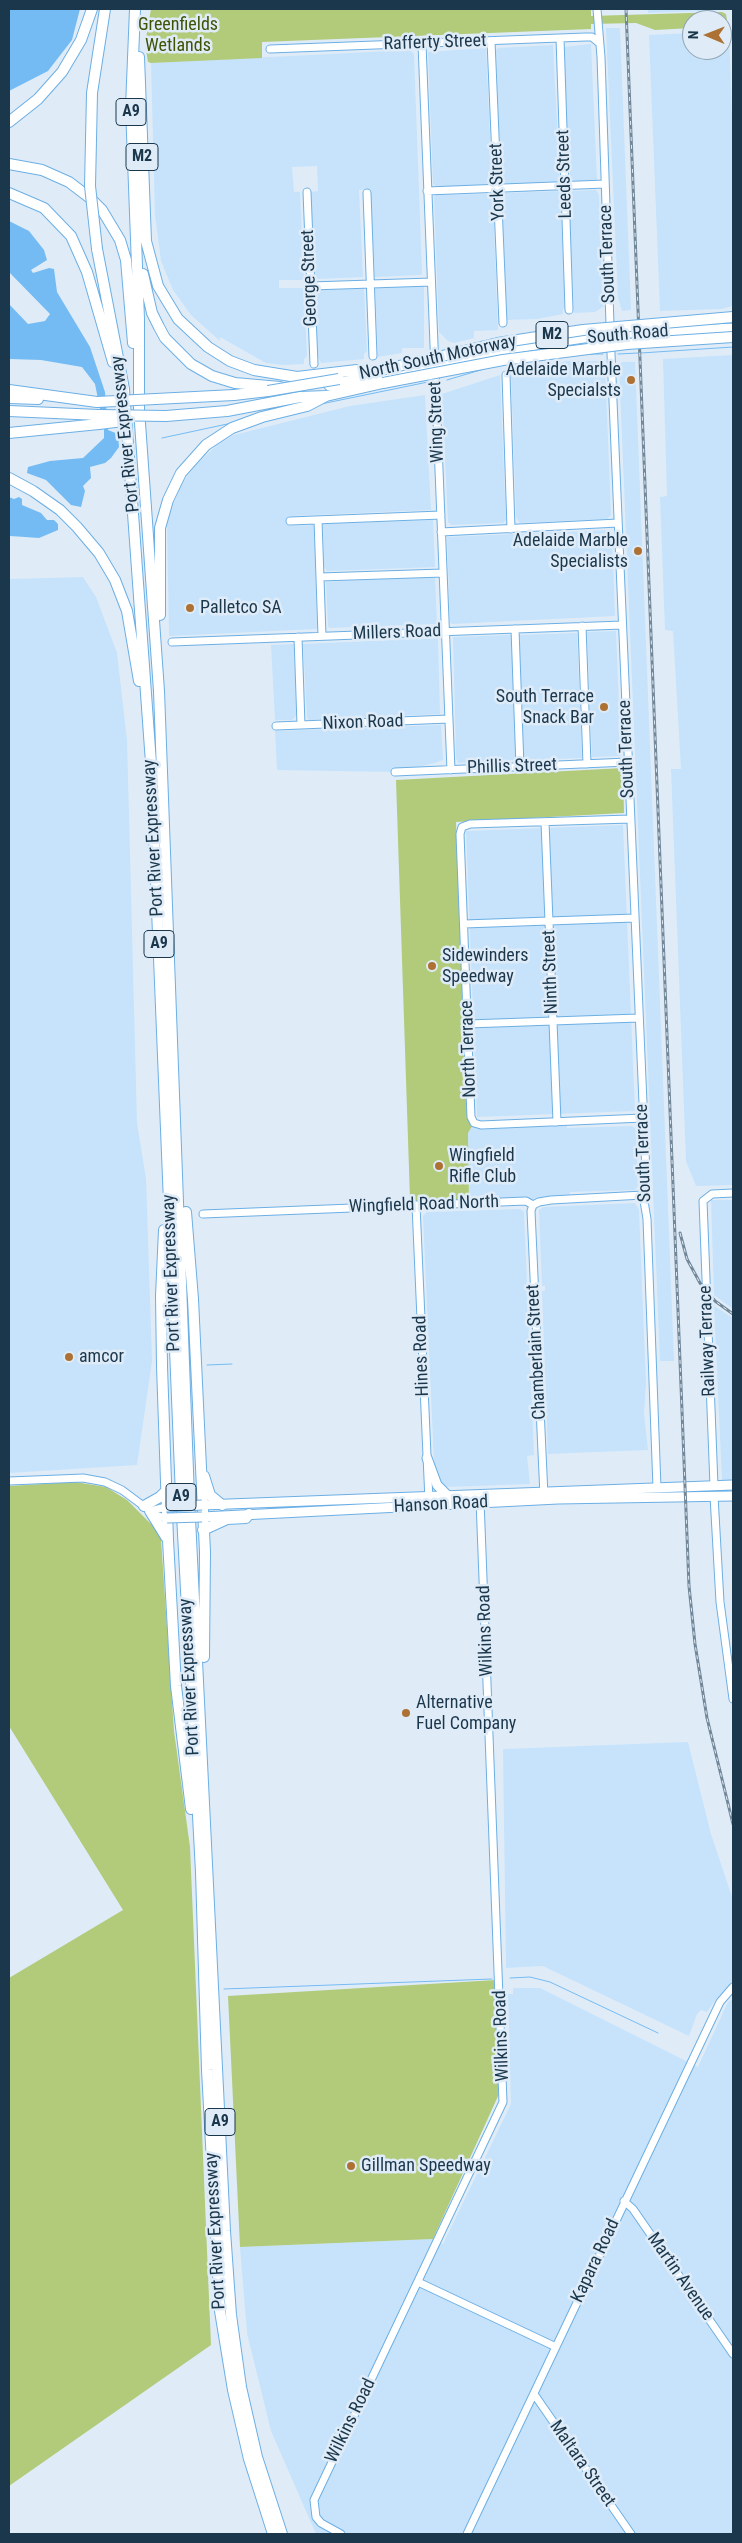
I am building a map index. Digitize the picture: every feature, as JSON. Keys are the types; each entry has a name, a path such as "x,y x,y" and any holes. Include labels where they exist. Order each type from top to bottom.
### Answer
{"highway":[{"path":"9,122 38,99 62,72 81,40 92,9"},
{"name":"Port River Expressway","path":"105,9 92,93 90,186 97,249 119,356 149,738 167,1124 182,1522 201,1872 208,2070 220,2311 233,2390 249,2460 273,2534"},
{"name":"A9","path":"135,9 131,107 135,216"},
{"name":"M2","path":"140,9 140,133 146,241 154,274 166,302 189,331 208,347 230,361 254,370 297,377 357,370 373,372"},
{"path":"9,164 42,170 69,182 90,198 113,227 126,260 139,409"},
{"path":"9,193 44,208 63,225 77,245 103,323 124,410"},
{"path":"135,216 145,287 158,327 165,338 186,359 212,376 235,383 292,388 352,382 435,365"},
{"name":"Port River Expressway","path":"135,216 139,319 139,409 159,691 177,1131 189,1498 224,2231 231,2314 241,2387 255,2448 282,2534"},
{"name":"North South Motorway","path":"97,402 234,395 339,379 498,344 583,330 733,317"},
{"name":"North South Motorway","path":"99,419 234,410 300,398 326,396 392,381 503,360 733,331"},
{"path":"9,390 97,402"},
{"path":"159,691 161,635 158,566 160,528 174,486 189,463 206,445 232,428 262,417 307,406 326,396"},
{"name":"M2","path":"9,398 97,402"},
{"name":"M2","path":"9,411 99,419"},
{"path":"9,433 99,419"},
{"path":"9,478 46,500 89,540 107,566 122,595 132,630 149,738"},
{"path":"167,1124 161,1296 168,1540 176,1686 184,1762 201,1872"},
{"path":"177,1131 193,1299 203,1530 205,1602 203,1690 200,1703"},
{"path":"200,1461 210,1494 222,1505"},
{"path":"166,1491 147,1509 168,1540"},
{"path":"203,1530 227,1519 246,1518 249,1514"}],"main road":[{"name":"South Road","path":"435,365 510,349 610,334 733,331"},
{"path":"427,1458 437,1485 448,1496"},
{"name":"Hanson Road","path":"167,1512 202,1506 222,1505 429,1501 657,1488 733,1486"},
{"path":"646,1496 657,1488"},
{"name":"Hanson Road","path":"544,1495 733,1496"},
{"name":"Hanson Road","path":"167,1512 202,1517 429,1501 448,1496 480,1499"}],"street":[{"name":"South Terrace","path":"597,11 598,42 601,57 610,334 646,1186 643,1195 648,1219 657,1488"},
{"name":"Rafferty Street","path":"270,49 592,37 598,42"},
{"name":"Leeds Street","path":"560,38 569,310"},
{"name":"York Street","path":"491,41 503,323"},
{"name":"Wing Street","path":"422,44 451,770"},
{"path":"427,191 606,184"},
{"name":"George Street","path":"307,192 314,364"},
{"path":"367,193 373,356"},
{"path":"311,286 431,282"},
{"path":"506,375 511,529"},
{"path":"290,521 441,515"},
{"path":"318,520 322,636"},
{"path":"442,532 618,523"},
{"path":"320,577 443,573"},
{"name":"Millers Road","path":"172,642 622,625"},
{"path":"582,626 587,764"},
{"path":"515,629 520,767"},
{"path":"298,637 301,725"},
{"name":"Nixon Road","path":"276,726 449,719"},
{"name":"Phillis Street","path":"396,772 628,762"},
{"path":"545,822 630,819"},
{"name":"North Terrace","path":"545,822 470,824 464,825 460,830 471,1117 474,1124 481,1126 557,1122"},
{"name":"Ninth Street","path":"545,822 557,1122"},
{"path":"464,924 634,918"},
{"path":"468,1024 638,1018"},
{"path":"557,1122 643,1118"},
{"name":"Railway Terrace","path":"714,1486 703,1206 705,1197 712,1194 733,1194"},
{"name":"Wingfield Road North","path":"203,1214 526,1201 533,1205 551,1200 643,1195"},
{"name":"Hines Road","path":"416,1205 429,1501"},
{"name":"Chamberlain Street","path":"533,1205 531,1219 544,1495"},
{"name":"Hanson Road","path":"9,1481 94,1480 105,1482 122,1490 157,1516 167,1512"},
{"path":"714,1496 720,1602 733,1697"},
{"name":"Wilkins Road","path":"341,2534 329,2528 316,2517 314,2500 499,2112 504,2091 480,1499"},
{"name":"Hanson Road","path":"147,1509 167,1512"},
{"name":"Kapara Road","path":"467,2534 720,2002 731,1989"},
{"name":"Martin Avenue","path":"624,2201 633,2209 733,2354"},
{"path":"418,2282 556,2347"},
{"name":"Maltara Street","path":"534,2394 631,2534"}],"shaded area":[{"path":"648,9 727,9 682,10 682,12 648,13"},
{"path":"606,28 620,28 631,310 622,311 618,298"},
{"path":"682,33 682,60 730,60 733,145 733,306 721,309 660,311 649,35"},
{"path":"591,44 597,179 594,181 571,181 568,161 563,47"},
{"path":"553,45 560,180 557,182 503,185 501,183 496,50 498,48"},
{"path":"486,48 492,182 489,185 437,187 433,184 428,52"},
{"path":"410,50 414,54 421,275 375,277 370,189 359,190 363,277 316,279 314,277 311,192 318,191 317,166 292,167 294,192 300,192 304,280 279,280 279,288 304,288 307,356 304,359 304,364 283,365 266,363 220,337 220,341 191,315 173,290 161,261 155,215 151,63"},
{"path":"596,190 599,195 603,307 595,312 574,313 569,194 572,191"},
{"path":"560,191 565,308 563,308 563,314 537,319 507,320 502,196 505,193"},
{"path":"489,194 493,200 498,330 474,331 474,338 454,343 448,341 439,332 434,197 436,195"},
{"path":"424,286 424,348 402,348 402,353 378,357 375,288"},
{"path":"364,288 367,351 364,354 364,359 321,363 318,357 315,290"},
{"path":"733,355 733,1185 696,1186 686,1161 671,769 681,769 673,631 665,630 660,497 667,496 663,359"},
{"path":"567,361 600,361 605,363 611,515 607,519 520,523 516,517 511,373"},
{"path":"635,362 674,1361 660,1361 619,364"},
{"path":"500,375 506,520 503,523 451,525 448,522 442,394"},
{"path":"425,395 431,510 289,516 289,526 314,525 317,629 169,636 167,521 182,483 197,464 217,445 234,435 350,406"},
{"path":"433,520 435,567 327,571 324,567 323,524"},
{"path":"608,530 612,535 615,616 452,624 450,622 447,537"},
{"path":"435,576 437,624 329,628 328,626 326,582"},
{"path":"83,577 96,597 117,653 127,740 137,1123 146,1179 152,1361 137,1465 9,1473 9,579"},
{"path":"616,631 621,756 592,757 587,632"},
{"path":"577,633 582,758 527,760 524,756 519,635"},
{"path":"511,635 516,760 458,763 456,758 453,637"},
{"path":"438,638 440,714 309,720 307,718 303,644"},
{"path":"294,644 296,716 292,720 275,720 271,645"},
{"path":"441,725 443,760 435,763 395,772 277,770 275,731"},
{"path":"623,825 635,1111 477,1117 466,831"},
{"path":"567,1122 567,1128 632,1126 636,1129 638,1186 635,1190 570,1192 570,1199 469,1204 468,1133 474,1123"},
{"path":"711,1200 733,1200 733,1309 714,1295"},
{"path":"635,1203 639,1210 646,1384 644,1413 648,1450 548,1454 542,1291 545,1291 545,1286 542,1286 539,1210 544,1207"},
{"path":"520,1209 524,1212 534,1455 527,1456 530,1484 446,1487 441,1484 434,1462 423,1216 427,1212"},
{"path":"714,1306 733,1318 733,1480 722,1480"},
{"path":"688,1742 711,1834 733,1900 733,1984 717,1998 707,2012 701,2010 697,2014 689,2036 543,1966 506,1968 503,1749"},
{"path":"513,1988 540,1988 698,2067 728,2002 733,1999 733,2534 316,2534 271,2431 247,2333 240,2247 433,2239 443,2244 511,2104 508,1994 513,1994"}],"green space":[{"name":"Greenfields Wetlands","path":"151,9 591,9 591,16 682,13 682,29 655,30 636,23 591,24 591,29 262,42 262,58 151,63 148,62 145,44"},
{"name":"Sidewinders Speedway","path":"623,768 624,813 456,822 467,1110 474,1123 468,1133 469,1204 416,1205 410,1199 396,780"},
{"path":"75,1482 106,1487 127,1500 156,1529 161,1539 174,1731 190,1847 211,2345 9,2486 9,1978 123,1910 9,1726 9,1486"},
{"name":"Gillman Speedway","path":"496,1980 499,2094 433,2239 240,2247 228,1996"}],"water":[{"path":"9,9 80,9 72,40 48,71 9,91"},
{"path":"9,221 29,231 44,250 47,260 31,270 33,273 49,268 54,269 57,292 90,347 105,392 108,430 118,434 119,447 111,458 105,463 90,467 91,478 83,486 85,491 81,507 71,505 46,480 27,473 28,467 50,461 83,458 104,438 104,429 95,384 82,367 41,360 9,359 9,304 28,324 45,321 50,314 9,272"},
{"path":"9,497 14,499 19,497 22,499 22,505 41,513 47,520 54,520 58,524 58,530 39,538 10,536"}],"waterway":[{"path":"641,353 733,347"},
{"path":"618,354 638,353"},
{"path":"587,354 603,354"},
{"path":"447,380 484,369"},
{"path":"321,404 428,382"},
{"path":"162,438 232,423"},
{"path":"207,1365 232,1364"},
{"path":"510,1978 530,1977 550,1982 658,2033"},
{"path":"224,1989 492,1979"}],"railway":[{"path":"626,9 689,1586 695,1644 707,1718 733,1824"},
{"path":"680,1233 687,1259 700,1283 715,1301 733,1314"}],"place":[{"name":"Adelaide Marble Specialsts","path":"631,380"},
{"name":"Adelaide Marble Specialists","path":"638,551"},
{"name":"Palletco SA","path":"190,608"},
{"name":"South Terrace Snack Bar","path":"604,707"},
{"name":"Sidewinders Speedway","path":"432,966"},
{"name":"Wingfield Rifle Club","path":"439,1166"},
{"name":"amcor","path":"69,1357"},
{"name":"Alternative Fuel Company","path":"406,1713"},
{"name":"Gillman Speedway","path":"351,2166"}]}
